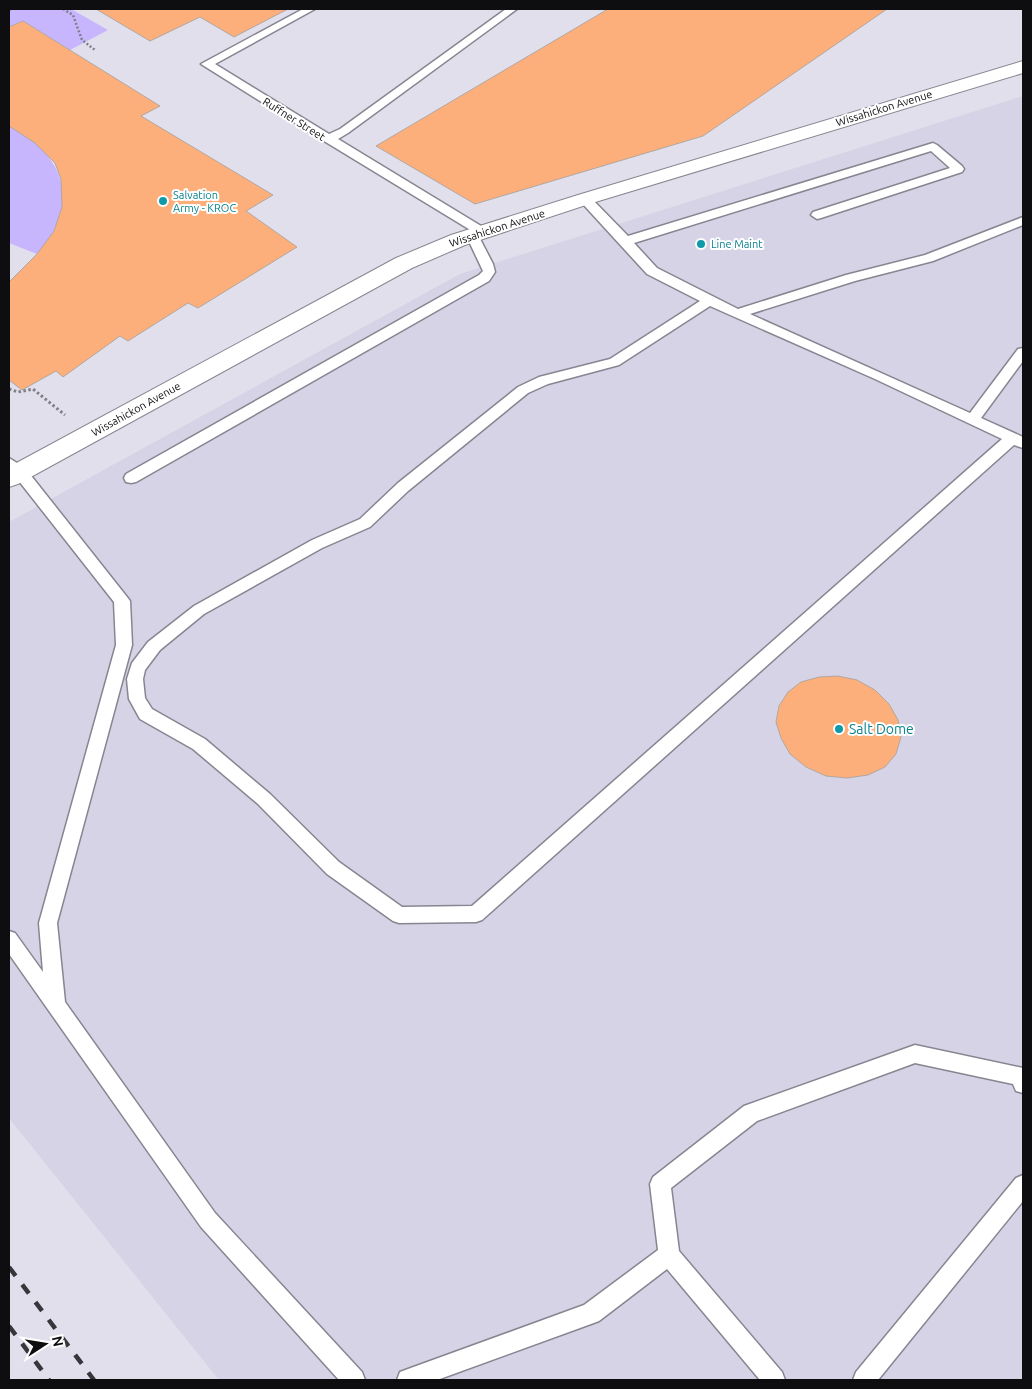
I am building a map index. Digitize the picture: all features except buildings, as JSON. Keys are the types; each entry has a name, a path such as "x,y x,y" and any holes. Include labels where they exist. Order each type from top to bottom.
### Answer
{"street":[{"name":"Wissahickon Avenue","path":"12,471 404,263 438,247 585,199 1023,67"}],"lane":[{"name":"Ruffner Street","path":"310,9 207,64 477,234"},
{"path":"328,140 344,131 512,9"},
{"path":"626,240 933,147 958,169 817,215"},
{"path":"585,199 626,240 652,271 708,301 739,313 1018,441 476,914 399,915 333,868 264,799 199,744 146,714 137,699 135,679 138,668 154,646 199,610 317,544 365,523 403,487 523,390 544,380 614,362 679,322 708,301"},
{"path":"739,313 851,278 929,258 1023,221"},
{"path":"131,478 484,278 489,272 477,234"},
{"path":"973,419 1023,352"},
{"path":"12,471 122,601 124,645 48,923 56,1006"},
{"path":"9,939 208,1220 354,1380"},
{"path":"774,1380 669,1254 660,1184 751,1113 915,1054 1019,1076 1023,1084"},
{"path":"864,1380 1023,1185"},
{"path":"408,1380 591,1313 669,1254"}],"path":[{"path":"63,9 73,15 82,40 95,50"},
{"path":"9,389 18,392 33,388 65,415"}],"shaded area":[{"path":"9,9 71,9 108,30 70,50 23,21 9,27"},
{"path":"1023,96 1023,1380 219,1380 9,1118 9,522 460,274"},
{"path":"9,126 24,134 48,156 62,184 63,199 60,215 51,235 37,254 9,243"}],"railway":[{"path":"9,1267 94,1380"},
{"path":"9,1326 49,1380"}],"place":[{"name":"Salvation Army - KROC","path":"163,201"},
{"name":"Line Maint","path":"701,244"},
{"name":"Salt Dome","path":"839,729"}]}
